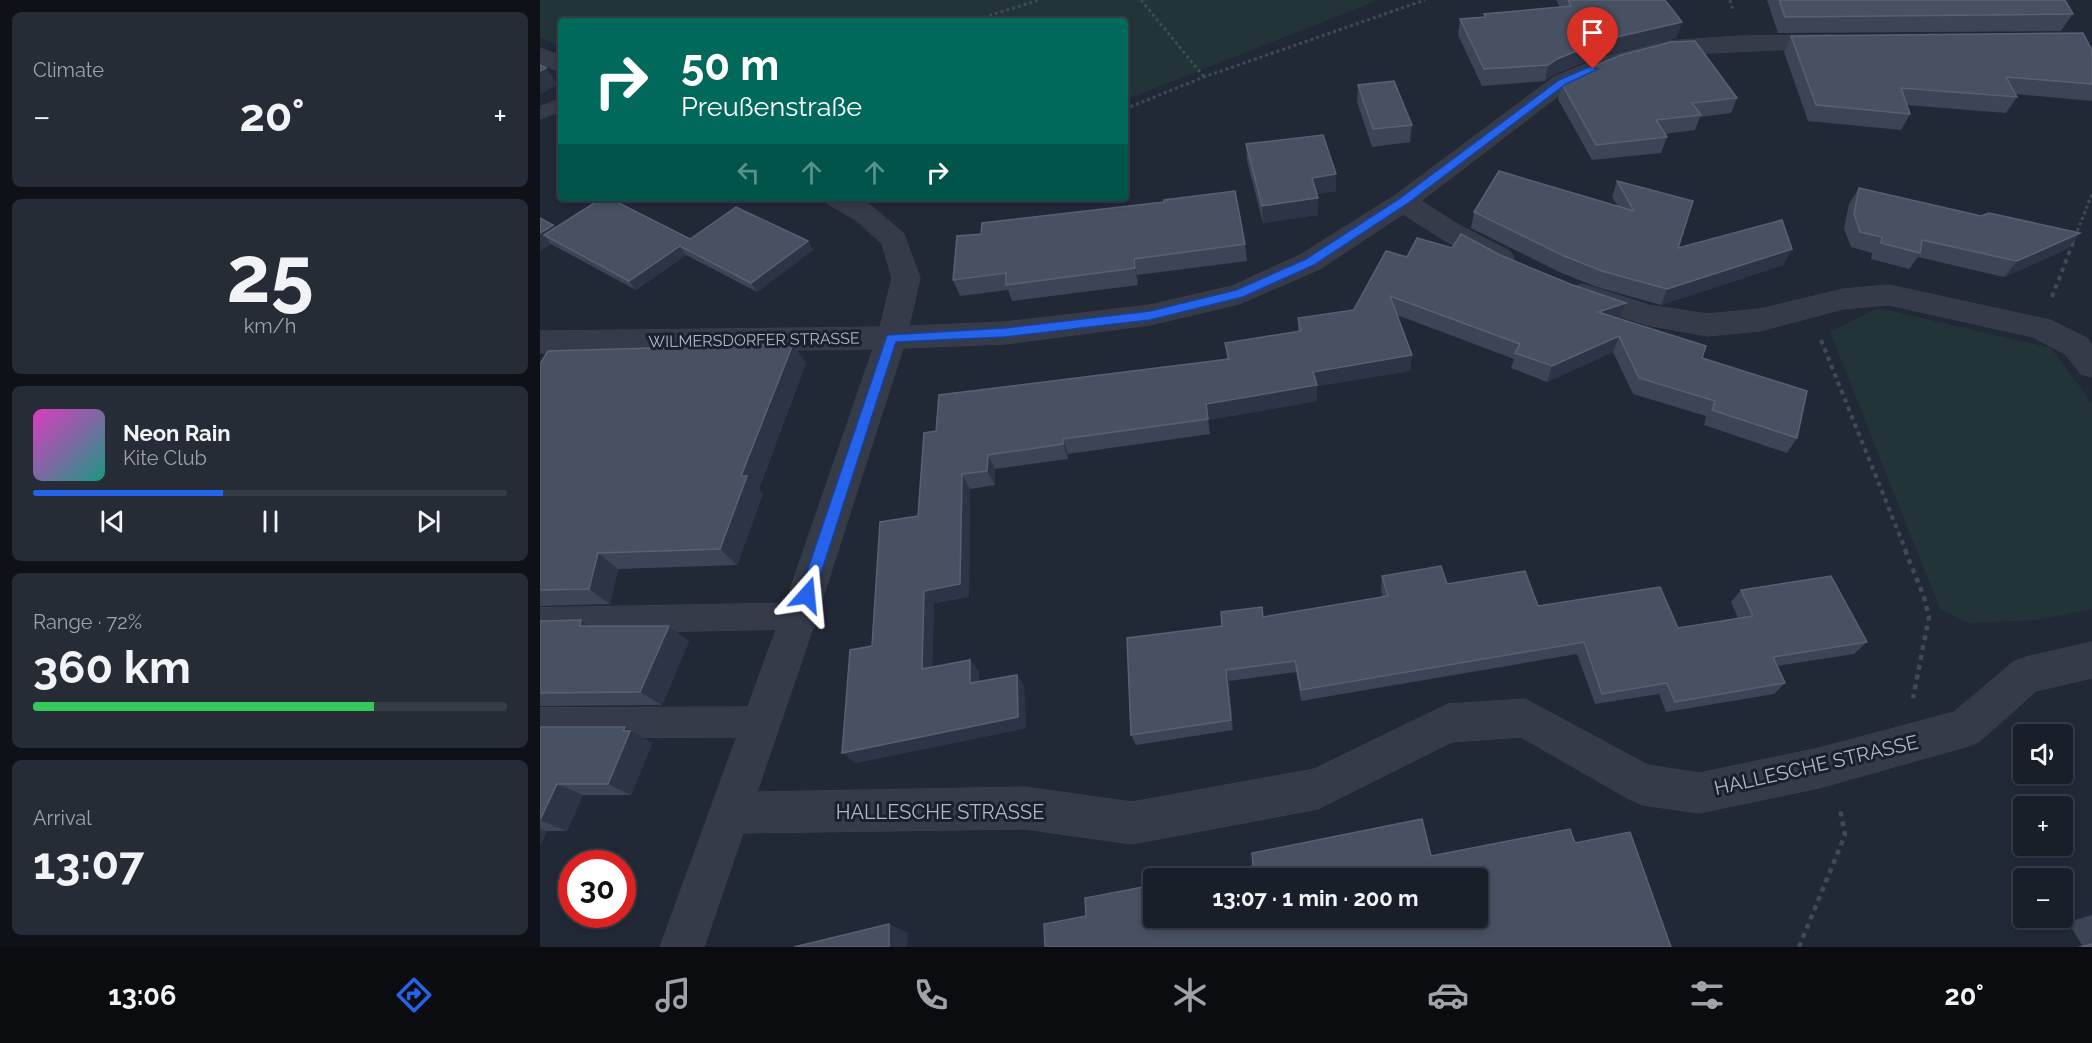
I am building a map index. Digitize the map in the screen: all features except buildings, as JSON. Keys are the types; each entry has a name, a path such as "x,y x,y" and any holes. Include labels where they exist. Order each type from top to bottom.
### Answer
{"street":[{"name":"WILMERSDORFER STRASSE","path":"540,342 892,338 1005,333 1150,315 1239,294 1310,262 1403,201 1562,82 1608,63 1666,48 1739,43 1855,42"},
{"path":"540,55 558,63"},
{"path":"682,947 799,616 892,338 906,278 894,240 865,214 842,201"},
{"path":"1403,201 1449,231 1527,270"},
{"path":"1556,283 1647,315 1707,325 1760,320 1843,299 1889,295 2040,328 2076,346 2092,366"},
{"name":"HALLESCHE STRASSE","path":"728,813 1025,808 1132,824 1318,789 1448,723 1525,718 1643,785 1699,793 1819,768 1965,728 2026,675 2092,660"}],"lane":[{"path":"540,113 558,106"},
{"path":"540,621 799,616"},
{"path":"540,723 761,722"}],"path":[{"path":"982,18 1039,0"},
{"path":"1141,0 1204,77"},
{"path":"1128,108 1204,77 1425,0"},
{"path":"2040,328 2092,194"},
{"path":"1799,311 1821,340 1924,597 1929,617 1911,705 1917,741"},
{"path":"1799,947 1845,835 1839,804 1819,768"}],"shaded area":[{"path":"540,0 1378,0 1128,99 1128,18 558,18 558,46 540,37"},
{"path":"1878,308 2051,348 2092,403 2092,609 2035,620 1968,623 1940,609 1830,332"}],"route":[{"path":"807,595 892,338 1005,333 1150,315 1239,294 1310,262 1403,201 1562,82 1593,69"}]}
